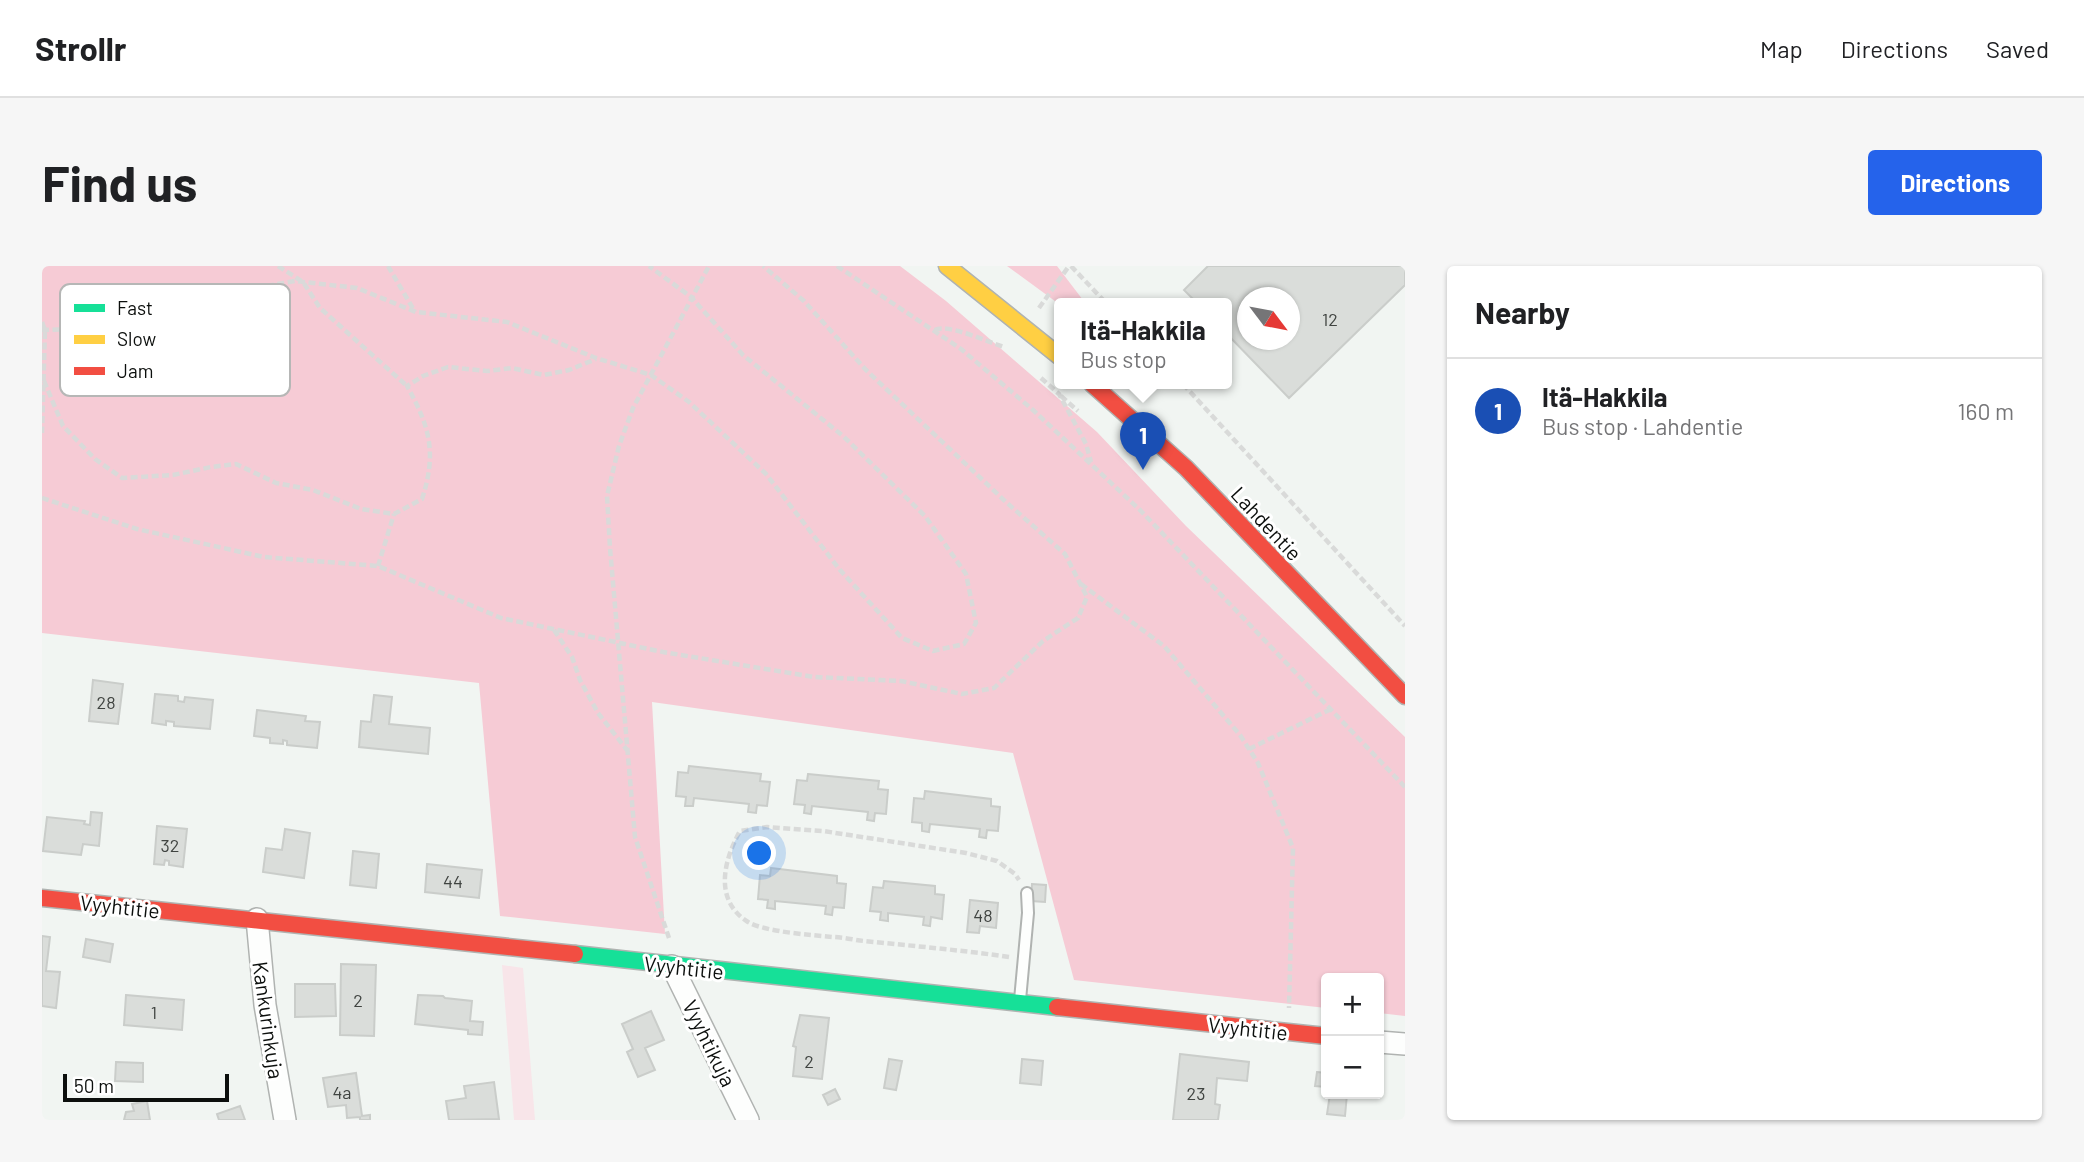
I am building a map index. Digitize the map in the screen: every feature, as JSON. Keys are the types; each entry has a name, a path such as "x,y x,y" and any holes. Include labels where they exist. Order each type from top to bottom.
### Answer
{"street":[{"path":"947,266 1054,352"},
{"name":"Lahdentie","path":"1098,389 1186,468 1405,696"},
{"name":"Vyyhtitie","path":"42,898 1321,1035"},
{"name":"Kankurinkuja","path":"257,919 265,1005 285,1120"},
{"name":"Vyyhtikuja","path":"672,966 748,1120"},
{"path":"1384,1042 1405,1044"}],"lane":[{"path":"1020,1003 1028,913 1027,893"}],"path":[{"path":"44,381 63,426 95,459 122,478 173,475 236,464 276,483 313,490 361,509 394,514 422,499 430,474 429,440 423,415 407,386 320,307 303,282 278,266"},
{"path":"388,266 416,312"},
{"path":"278,284 295,281 357,288 416,312 507,322 596,359 651,374 689,402 766,474 840,570 902,638 933,651 964,644 976,623 966,574 925,516 843,436 743,355 691,297 649,266"},
{"path":"670,940 635,837 607,496 619,446 633,408 709,266"},
{"path":"42,498 137,529 264,557 378,566 501,618 663,652 814,677 901,681 962,694 994,688 1043,641 1078,618 1087,597 1065,554 866,370 804,301 763,266"},
{"path":"837,266 961,349 1033,410 1140,510 1405,787"},
{"path":"1071,266 1101,298"},
{"path":"42,322 42,433"},
{"path":"407,386 423,376 448,368 487,371 512,368 544,374 569,370 596,359"},
{"path":"1035,373 1059,394 1086,444 1091,464"},
{"path":"1188,389 1405,626"},
{"path":"378,566 394,514"},
{"path":"1081,584 1164,646 1249,749 1258,764 1293,848 1289,1008"},
{"path":"554,629 572,657 580,680 598,713 628,750"},
{"path":"1249,749 1331,709"},
{"path":"1024,959 765,928 748,922 735,909 724,882 725,864 740,831 767,827 867,836 966,852 997,862 1015,874 1027,893"}],"shaded area":[{"path":"42,266 900,266 946,301 1097,432 1186,526 1405,737 1405,1016 1384,1014 1384,973 1321,973 1321,1007 1074,980 1013,753 652,702 665,934 500,916 479,683 42,633"},
{"path":"1007,266 1057,266 1081,298 1054,298 1054,300"},
{"path":"502,965 523,968 535,1120 514,1120"}],"building":[{"path":"1208,266 1405,266 1405,285 1289,398 1242,350 1300,350 1300,287 1237,287 1237,344 1232,339 1232,298 1192,298 1184,290"},
{"path":"93,680 123,684 118,724 89,721"},
{"path":"155,694 178,696 178,701 184,702 185,697 213,700 210,729 174,726 174,722 166,721 166,725 152,723"},
{"path":"374,695 392,697 389,724 430,728 428,754 359,747 361,721 371,722"},
{"path":"257,710 306,716 305,721 320,722 317,748 287,745 287,741 283,740 283,744 270,743 270,738 254,736"},
{"path":"689,766 761,774 760,781 770,782 767,806 757,805 756,813 748,812 749,804 694,798 693,806 685,806 686,797 676,796 678,772 688,773"},
{"path":"808,774 879,781 878,789 888,790 886,814 875,813 874,821 867,820 868,812 812,806 811,814 804,813 805,805 794,804 797,780 807,781"},
{"path":"925,791 991,799 991,806 1000,807 998,831 987,830 986,838 979,837 980,829 930,824 929,832 922,831 922,823 912,822 914,798 924,799"},
{"path":"91,812 102,813 99,846 83,844 81,855 43,851 47,817 85,821 84,824 90,825"},
{"path":"157,826 187,829 183,867 169,865 169,861 165,860 164,865 154,864"},
{"path":"285,829 310,833 304,878 263,872 266,848 282,850"},
{"path":"353,851 379,854 376,888 350,885"},
{"path":"427,864 482,870 479,898 425,892"},
{"path":"771,868 837,876 837,883 846,884 844,908 833,907 832,915 825,914 826,906 775,901 775,909 767,908 768,900 758,899 760,875 770,876"},
{"path":"884,881 935,886 935,894 944,895 942,919 931,917 930,926 923,925 924,917 888,913 888,921 880,920 881,912 870,911 873,887 883,888"},
{"path":"1032,884 1046,885 1045,902 1031,901"},
{"path":"970,900 998,903 996,928 980,926 979,933 967,932"},
{"path":"42,936 50,937 46,971 60,972 56,1008 42,1006"},
{"path":"86,939 113,944 110,962 83,957"},
{"path":"341,964 376,965 374,1036 340,1035"},
{"path":"295,984 335,984 336,1016 295,1017"},
{"path":"126,995 184,1000 182,1030 124,1025"},
{"path":"418,995 472,1001 470,1021 483,1022 482,1035 468,1034 468,1030 415,1024"},
{"path":"651,1011 664,1040 645,1048 655,1070 638,1077 627,1052 633,1049 622,1024"},
{"path":"800,1015 829,1018 822,1079 793,1076 796,1047 793,1046"},
{"path":"1180,1054 1249,1062 1247,1081 1217,1078 1215,1104 1220,1105 1218,1120 1173,1120"},
{"path":"889,1059 902,1061 896,1090 884,1088"},
{"path":"1022,1059 1043,1061 1041,1085 1020,1083"},
{"path":"116,1062 143,1063 143,1082 115,1081"},
{"path":"1317,1072 1321,1072 1321,1087 1315,1086"},
{"path":"356,1073 362,1116 370,1115 370,1120 360,1120 360,1117 347,1118 346,1105 328,1107 323,1078"},
{"path":"494,1082 499,1119 449,1120 446,1101 466,1098 464,1086"},
{"path":"835,1089 840,1099 828,1105 823,1095"},
{"path":"1329,1099 1347,1099 1345,1116 1327,1114"},
{"path":"147,1101 150,1120 124,1120 126,1112 134,1111 132,1104"},
{"path":"240,1106 245,1120 219,1120 217,1114"}],"traffic: fast":[{"path":"575,954 1057,1007"}],"traffic: slow":[{"path":"947,266 1054,352"}],"traffic: jam":[{"path":"1098,389 1186,468 1405,696"},
{"path":"42,898 575,954"},
{"path":"1057,1007 1321,1035"}],"place":[{"name":"Itä-Hakkila","path":"1143,470"}]}
